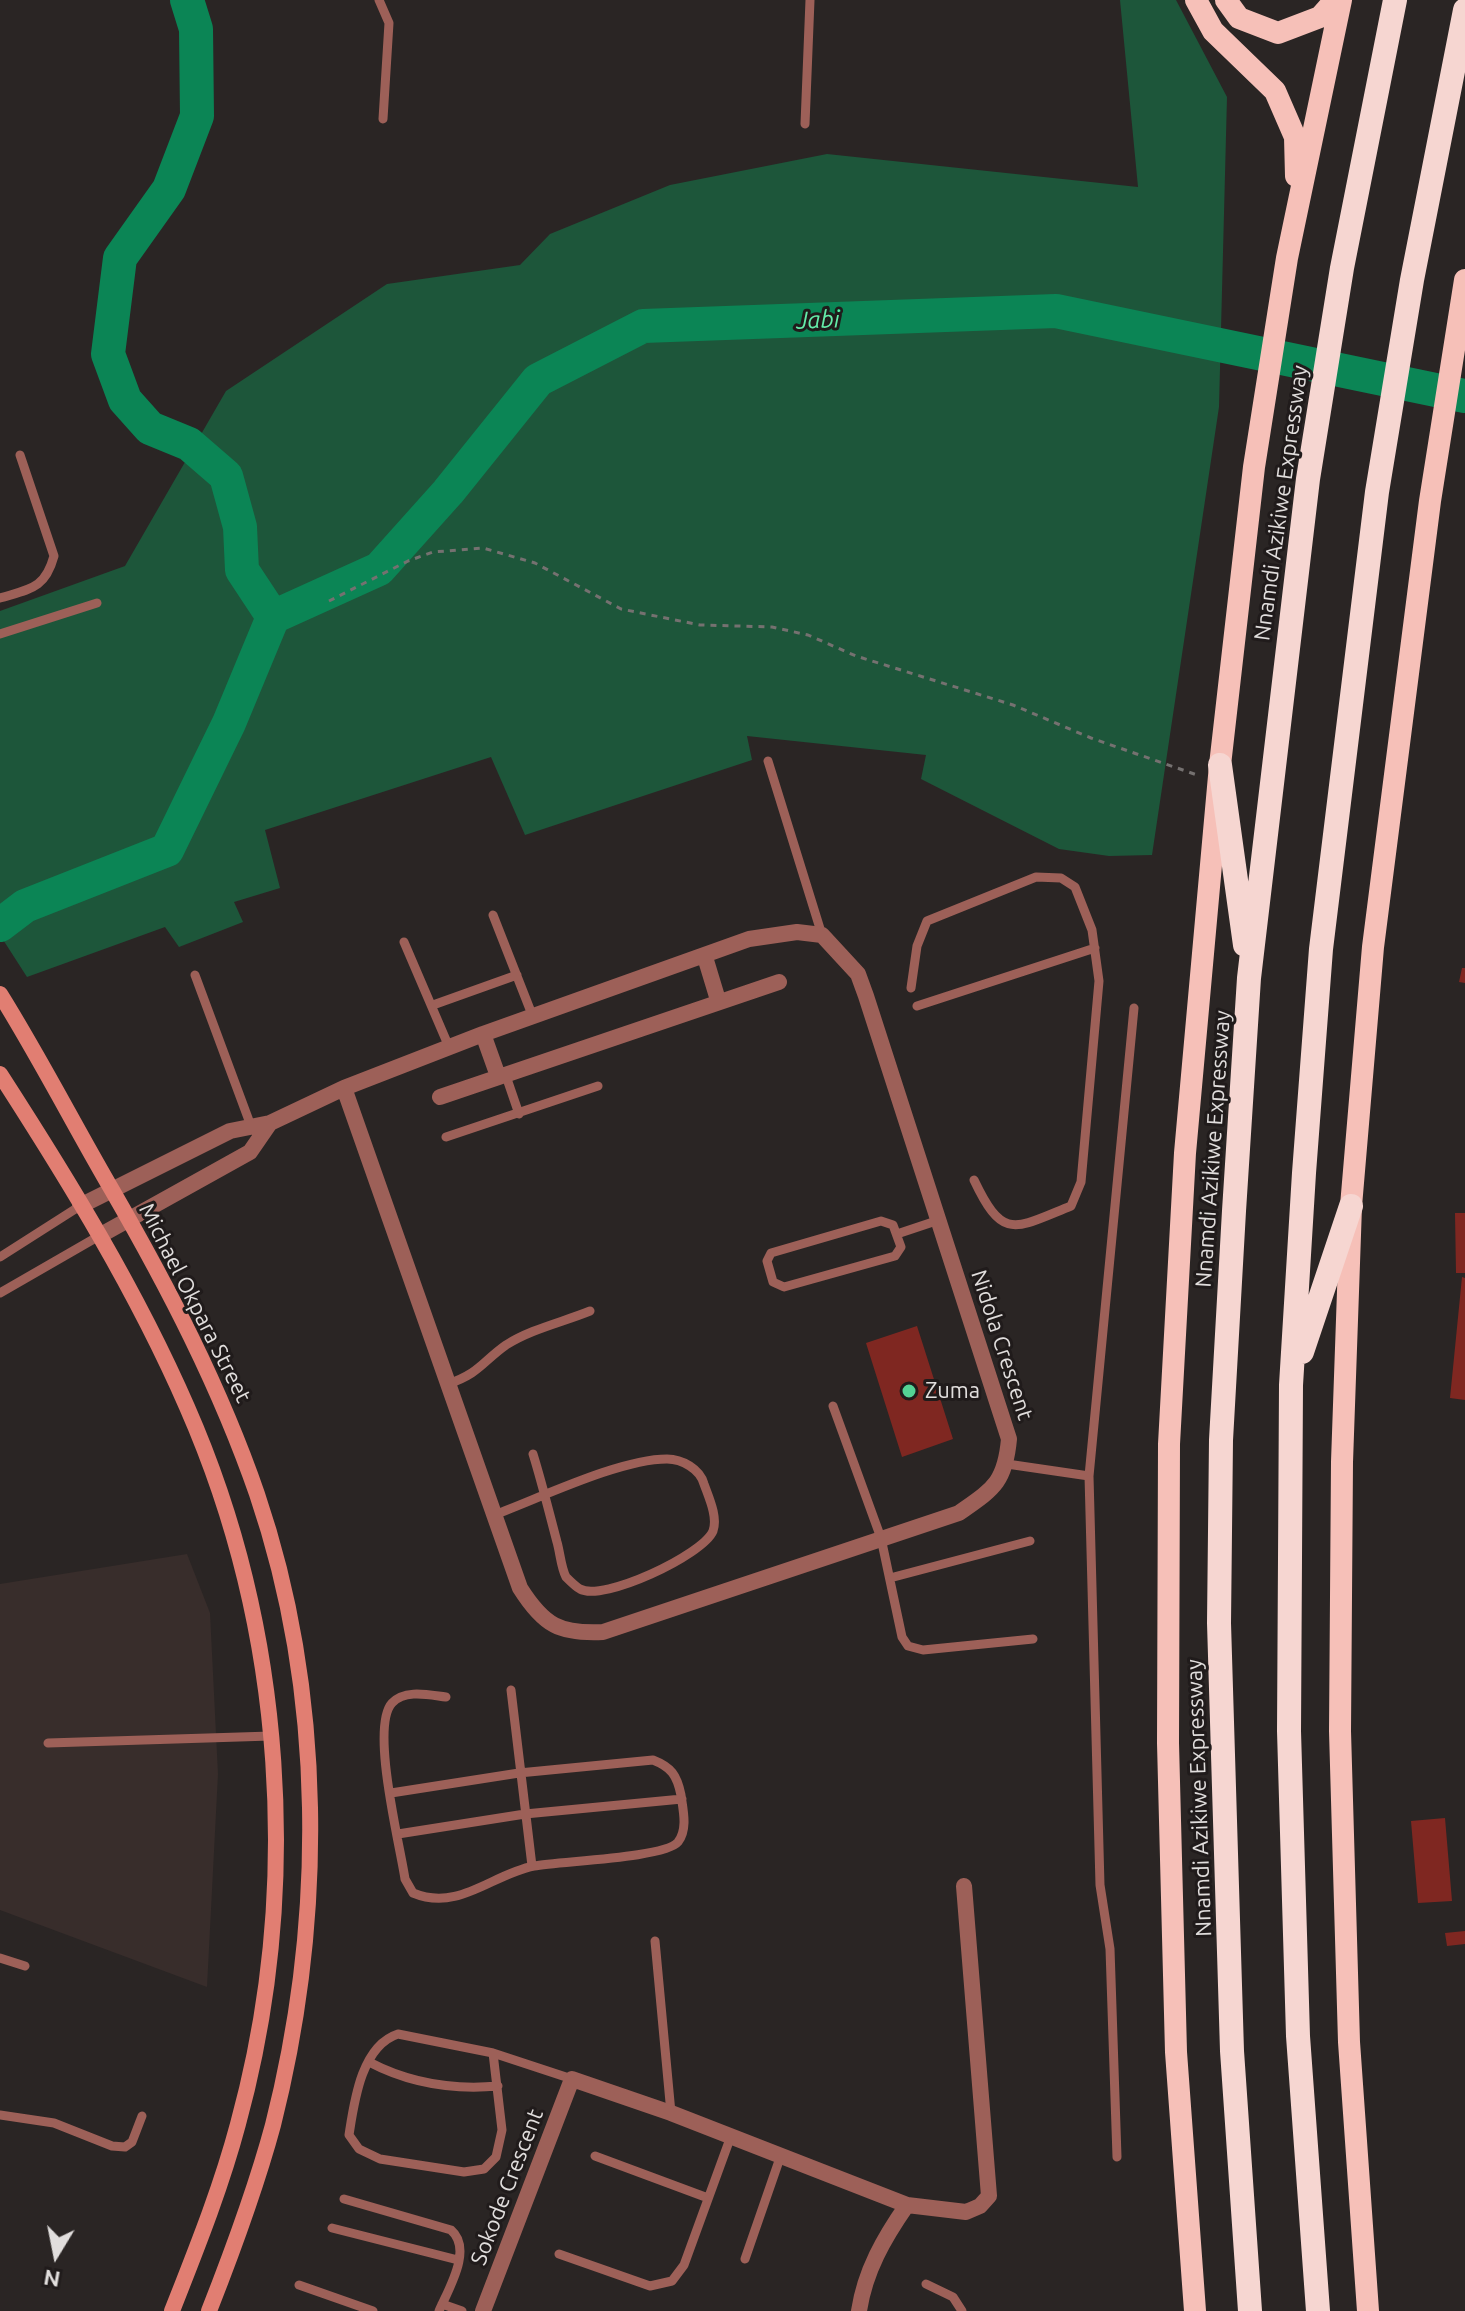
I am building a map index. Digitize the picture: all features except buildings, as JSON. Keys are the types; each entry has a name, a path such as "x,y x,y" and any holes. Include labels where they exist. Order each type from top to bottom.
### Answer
{"highway":[{"path":"1196,0 1213,31 1275,91 1295,137 1297,213"},
{"path":"1226,0 1239,18 1278,33 1320,17 1338,0"},
{"name":"Nnamdi Azikiwe Expressway","path":"1195,2311 1176,2052 1168,1743 1169,1444 1185,1153 1219,774 1254,467 1287,258 1338,0"},
{"name":"Nnamdi Azikiwe Expressway","path":"1250,2311 1232,2051 1219,1623 1221,1440 1249,978 1308,479 1342,268 1395,0"},
{"path":"1318,2311 1297,2021 1289,1731 1291,1385 1321,949 1377,492 1412,280 1465,10"},
{"path":"1368,2311 1349,2042 1340,1731 1342,1462 1351,1206 1373,947 1430,501 1464,286"},
{"path":"1219,774 1249,978"},
{"path":"1291,1385 1351,1206"}],"main road":[{"name":"Michael Okpara Street","path":"0,994 130,1220 205,1363 257,1495 287,1607 306,1731 310,1790 305,1935 288,2055 255,2187 209,2311"},
{"path":"0,1074 61,1169 156,1341 205,1452 241,1565 271,1736 276,1833 267,1975 238,2125 172,2311"}],"street":[{"path":"80,1206 230,1131 270,1123 344,1088 483,1034 749,939 797,932 822,935"},
{"name":"Nidola Crescent","path":"822,935 858,974 1009,1439 1007,1464"},
{"path":"705,957 718,1000"},
{"path":"440,1097 718,1000 779,982"},
{"path":"483,1034 502,1074"},
{"path":"344,1088 520,1588 531,1605 553,1627 573,1633 603,1632 959,1513 996,1487 1007,1464"},
{"path":"99,1236 250,1152 270,1123"},
{"path":"572,2079 671,2113 907,2205 966,2212 980,2206 989,2196 964,1886"},
{"name":"Sokode Crescent","path":"483,2311 572,2079"},
{"path":"859,2311 862,2288 884,2239 907,2205"}],"lane":[{"path":"379,0 389,23 383,119"},
{"path":"805,124 810,0"},
{"path":"0,598 39,585 50,571 54,556 20,455"},
{"path":"0,634 97,603"},
{"path":"768,761 822,935"},
{"path":"911,988 917,946 927,921 1036,877 1061,878 1075,887 1092,930 1099,981 1081,1182 1071,1206 1028,1223 1005,1224 991,1214 974,1180"},
{"path":"493,915 533,1017"},
{"path":"404,942 449,1047"},
{"path":"917,1006 1095,948"},
{"path":"195,975 251,1126"},
{"path":"433,1005 517,975"},
{"path":"1117,2157 1110,1949 1100,1885 1089,1476 1134,1008"},
{"path":"502,1074 519,1114"},
{"path":"446,1137 598,1086"},
{"path":"0,1257 80,1206"},
{"path":"897,1234 939,1220"},
{"path":"881,1221 893,1225 897,1234 901,1247 895,1256 784,1287 773,1282 767,1261 771,1253 881,1221"},
{"path":"0,1293 99,1236"},
{"path":"448,1384 472,1375 505,1346 590,1311"},
{"path":"833,1406 881,1538 902,1637 908,1646 923,1650 1033,1639"},
{"path":"494,1515 545,1496 640,1462 670,1459 688,1464 702,1476 714,1517 713,1530 705,1543 686,1557 609,1590 590,1592 579,1589 566,1576 545,1496 533,1454"},
{"path":"1007,1464 1089,1476"},
{"path":"890,1578 1030,1541"},
{"path":"511,1690 532,1866"},
{"path":"391,1793 519,1773 653,1760 669,1766 678,1780 685,1825 678,1842 670,1848 532,1866 481,1889 446,1899 426,1898 413,1893 405,1879 391,1793 384,1716 394,1700 413,1694 446,1697"},
{"path":"48,1743 271,1736"},
{"path":"398,1834 525,1814 682,1799"},
{"path":"655,1941 671,2113"},
{"path":"0,1958 25,1966"},
{"path":"493,2053 502,2130 496,2157 484,2169 464,2172 380,2159 359,2149 349,2135 356,2094 369,2062 387,2038 398,2034 493,2053 572,2079"},
{"path":"369,2062 416,2081 472,2088 498,2086"},
{"path":"0,2115 54,2123 112,2146 125,2147 132,2142 142,2116"},
{"path":"559,2254 650,2286 672,2281 684,2265 731,2136"},
{"path":"745,2259 781,2155"},
{"path":"595,2156 708,2198"},
{"path":"344,2199 451,2230 460,2238 462,2250 441,2308 462,2311"},
{"path":"332,2228 458,2260"},
{"path":"926,2284 953,2297 962,2311"},
{"path":"299,2285 373,2311"}],"path":[{"path":"329,601 408,561 433,552 483,548 535,563 621,609 700,625 772,627 808,635 856,656 1013,705 1091,738 1219,774"}],"shaded area":[{"path":"187,1554 210,1613 218,1774 207,1987 0,1910 0,1584"}],"green space":[{"path":"1120,0 1176,0 1227,97 1219,407 1152,855 1109,856 1059,849 921,779 926,755 747,736 752,760 525,835 491,757 265,830 280,888 234,902 243,922 179,947 165,927 27,977 0,935 0,611 125,566 226,391 387,284 520,265 550,234 670,185 827,154 1138,187"}],"waterway":[{"path":"187,0 196,29 197,116 169,189 120,258 108,354 125,400 150,428 189,444 226,476 240,527 242,570 273,617"},
{"name":"Jabi","path":"273,617 379,569 448,492 538,380 643,326 1056,311 1465,396"},
{"path":"0,925 25,906 167,850 229,723 273,617"}],"place":[{"name":"Zuma","path":"909,1391"}]}
